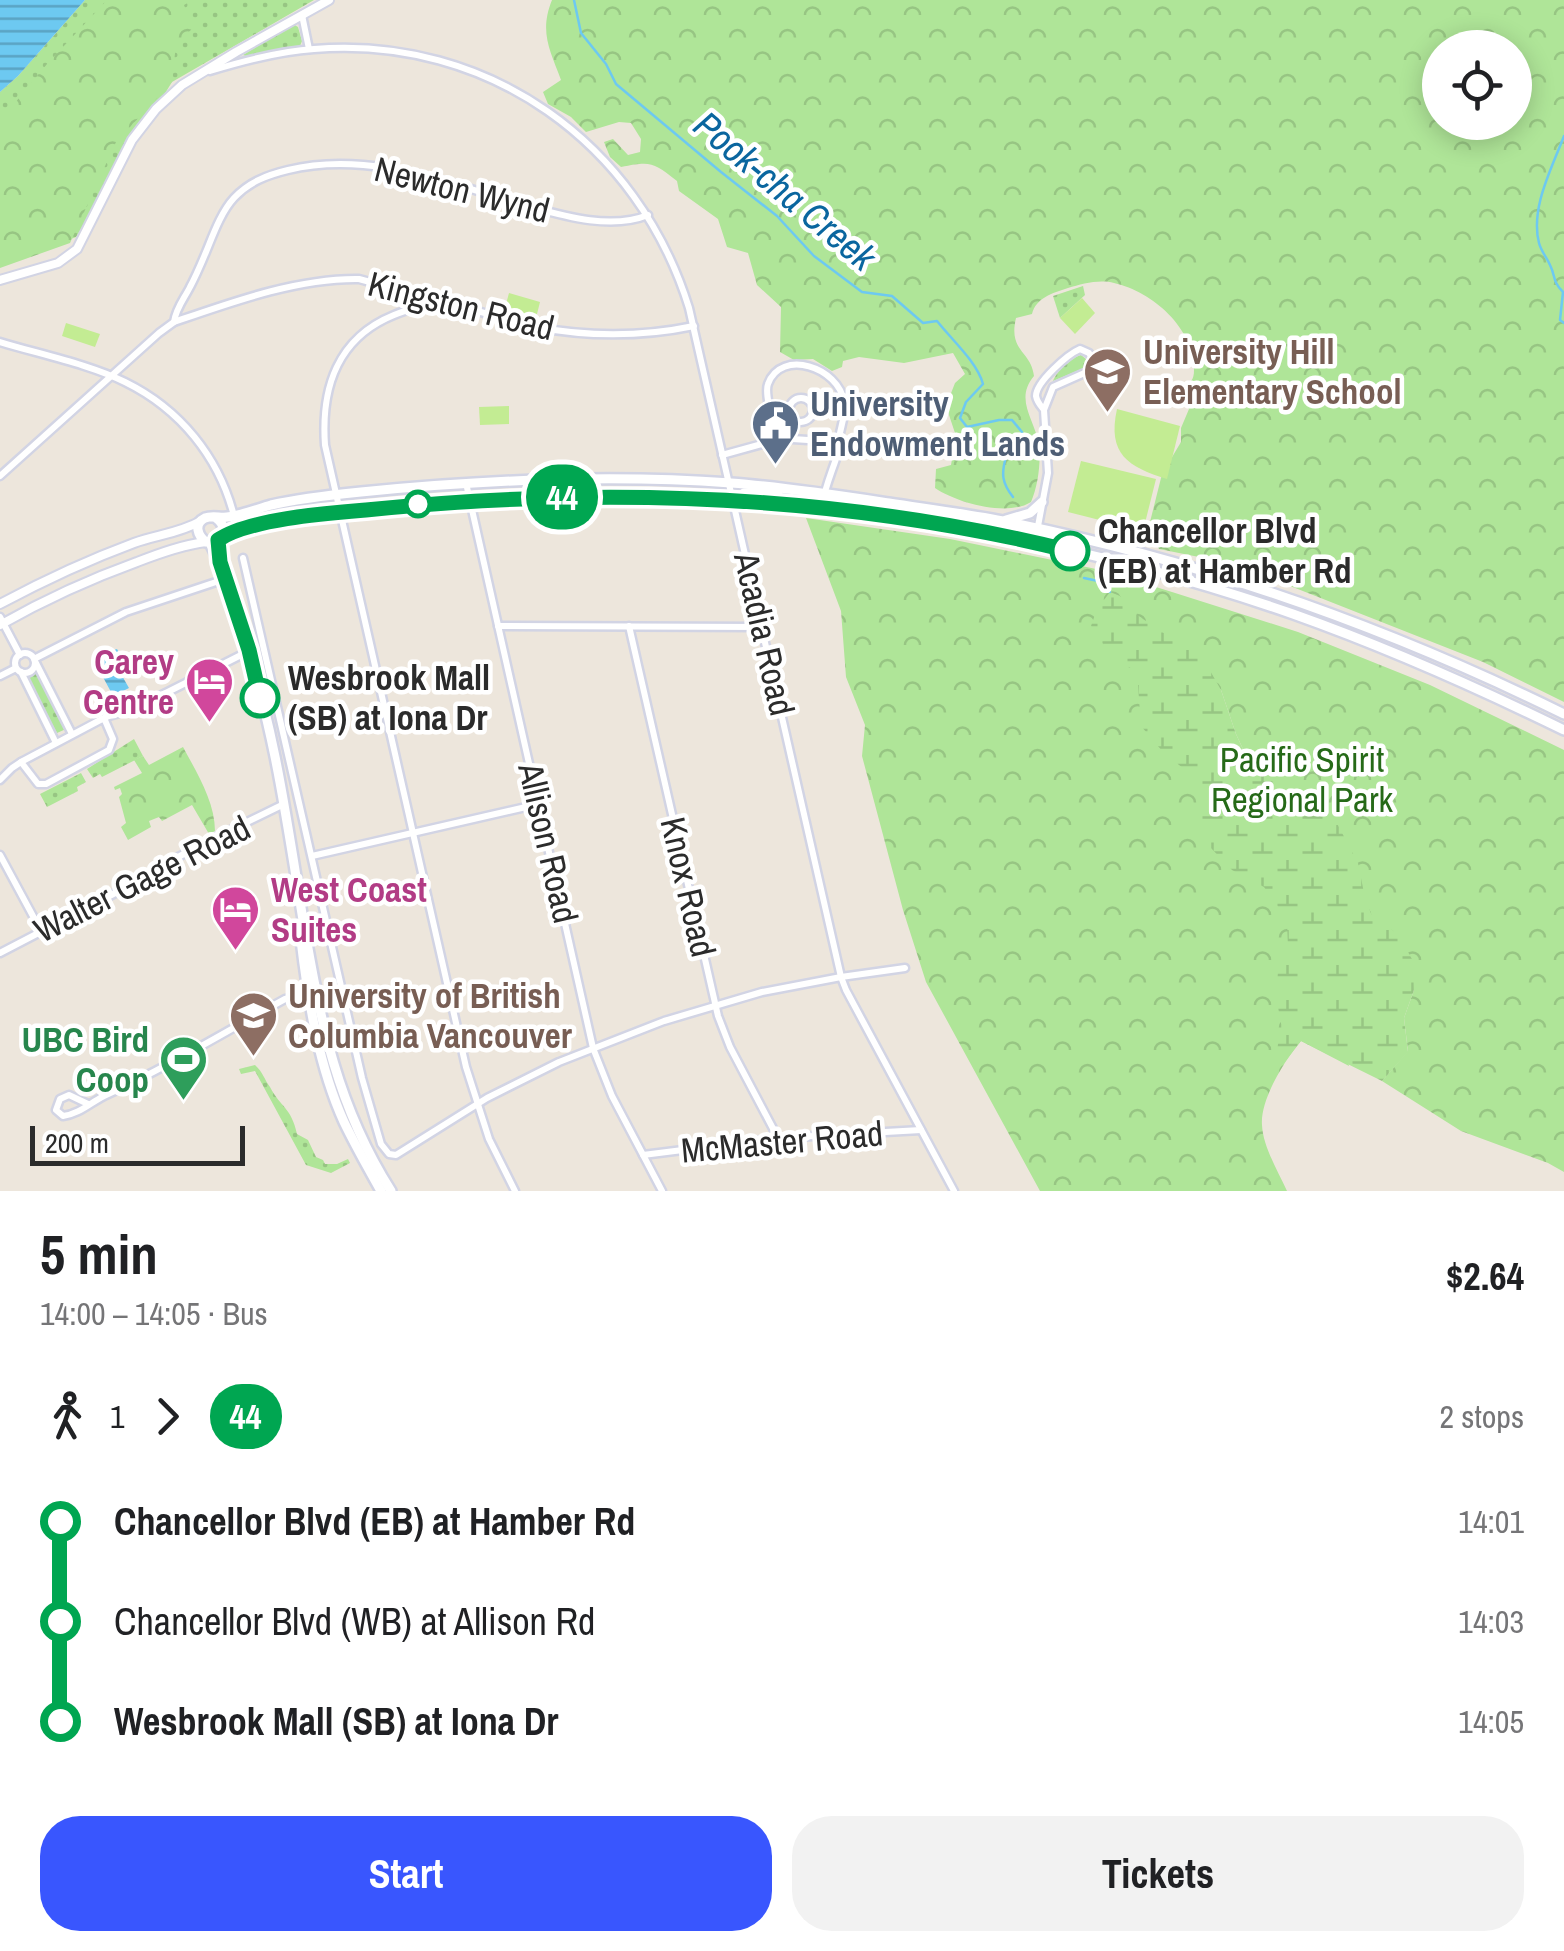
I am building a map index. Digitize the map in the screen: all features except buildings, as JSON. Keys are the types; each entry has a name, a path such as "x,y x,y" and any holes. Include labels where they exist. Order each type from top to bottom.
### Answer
{"main road":[{"path":"1564,714 1438,655 1302,602 1198,568 1004,521 799,490 638,480 466,483 335,494 271,505 234,516 208,517 200,521 198,533 214,540 277,522 340,512 469,500 577,496 734,501 895,518 1035,542 1166,574 1294,614 1434,670 1564,730"},
{"path":"734,501 744,493 799,490"},
{"path":"1004,521 1030,513 1042,502"},
{"path":"216,518 222,524 214,540 249,650 284,804 321,1050 343,1119 381,1191"},
{"path":"312,992 340,1089 391,1191"}],"street":[{"path":"0,280 58,264 76,249 120,161 139,130 166,99 196,75 328,0"},
{"path":"302,16 310,49"},
{"name":"Acadia Road","path":"196,75 310,49 373,48 425,56 474,71 560,119 593,148 648,216 678,274 694,326 846,990 954,1191"},
{"path":"236,52 246,62"},
{"name":"Newton Wynd","path":"0,476 174,322 175,312 196,276 222,216 232,200 255,182 287,170 322,164 363,164 404,171 564,216 625,220 648,216"},
{"name":"Kingston Road","path":"174,322 218,306 335,278 376,282 564,332 630,335 694,326"},
{"path":"439,300 392,316 356,340 336,369 325,400 325,445 476,1104 515,1191"},
{"path":"0,342 111,377 154,400 190,432 219,474 234,516"},
{"path":"1035,542 1048,473 1044,410 1052,387 1089,371 1093,361 1089,353 1080,349 1070,353 1044,380 1036,391 1036,400 1044,410"},
{"path":"777,438 768,383 778,371 791,366 810,366 825,372 838,384 844,414 839,452 820,509"},
{"path":"1044,380 1052,387"},
{"path":"722,455 773,441 792,418"},
{"path":"777,438 839,442"},
{"name":"Allison Road","path":"466,483 593,1048 612,1096 662,1191"},
{"path":"0,604 77,566 200,521"},
{"path":"20,655 1,622 108,573 174,548 214,540"},
{"path":"243,558 373,1119 384,1150 396,1155 476,1104 593,1048 715,1005 842,976 905,968"},
{"path":"34,660 129,611 225,579"},
{"path":"498,626 762,627"},
{"name":"Knox Road","path":"630,626 715,1005 730,1047 778,1138"},
{"path":"0,780 21,762 72,734 116,712 138,707 249,650"},
{"path":"56,743 19,670 16,659 20,655 34,660 72,734"},
{"path":"0,676 19,670 27,673 34,660"},
{"path":"21,762 38,784 46,784 112,747 113,739 104,718"},
{"name":"Walter Gage Road","path":"0,953 284,804"},
{"path":"312,856 539,804"},
{"path":"0,855 41,931"},
{"path":"88,1104 69,1095 60,1099 56,1110 63,1116 75,1114 285,999 312,992"},
{"name":"McMaster Road","path":"644,1155 778,1138 921,1130"}],"green space":[{"path":"85,0 314,0 172,82 76,237 0,267 0,92"},
{"path":"107,0 193,0 184,5 193,28 176,44 172,82 116,142 70,243 0,268 0,121"},
{"path":"552,0 1564,0 1564,702 1483,662 1280,582 1219,561 1159,549 1149,526 1162,474 1181,442 1181,428 1189,409 1179,396 1181,386 1191,381 1194,370 1187,340 1179,326 1156,303 1129,288 1102,282 1073,286 1046,297 1032,314 1016,318 1015,338 1034,376 1028,385 1026,402 1040,452 1031,502 996,508 956,499 935,488 936,469 951,465 956,436 946,406 955,383 965,374 953,353 904,363 859,357 843,361 842,367 832,371 813,359 794,360 780,352 781,307 757,285 748,253 727,247 718,219 679,191 677,181 662,170 646,164 621,167 610,157 604,142 613,139 628,155 640,152 641,139 631,123 619,122 586,132 571,117 548,104 543,92 561,80 547,41 546,22"},
{"path":"293,24 298,27 300,46 243,55"},
{"path":"1083,286 1085,295 1060,318 1053,296"},
{"path":"509,293 540,302 536,318 505,308"},
{"path":"1082,298 1095,313 1075,334 1060,318"},
{"path":"66,323 100,334 95,347 62,336"},
{"path":"1081,355 1087,363 1084,368 1053,381 1064,366"},
{"path":"509,406 509,424 480,425 479,407"},
{"path":"1117,409 1180,426 1167,479 1131,463 1118,448"},
{"path":"1081,461 1156,479 1143,531 1068,512"},
{"name":"Pacific Spirit Regional Park","path":"806,518 950,539 1101,570 1298,632 1430,685 1564,750 1564,1172 1461,1131 1382,1081 1408,1051 1404,1018 1414,990 1372,919 1260,786 1221,690 1118,599 1309,886 1349,1066 1301,1041 1275,1080 1262,1125 1268,1150 1287,1191 1040,1191 926,982 862,756 865,725 846,677 841,611"},
{"path":"1110,592 1204,660 1221,690 1247,758 1332,814 1358,863 1372,916 1398,934 1413,961 1414,990 1404,1018 1408,1052 1382,1081 1301,1041 1283,1064 1277,1048 1282,1029 1275,990 1279,966 1288,948 1287,920 1264,887 1232,870 1210,847 1201,825 1199,799 1184,769 1141,726 1137,672 1110,655 1091,626 1097,609"},
{"path":"35,671 66,729 57,733 26,676"},
{"path":"134,739 143,756 93,778 87,769"},
{"path":"183,747 209,799 215,831 209,834 192,805 162,821 159,817 149,821 151,827 128,840 121,827 126,823 119,797 122,794 120,788 114,787 142,773 134,760 143,756 149,765"},
{"path":"81,773 86,782 77,787 78,791 47,807 40,794"},
{"path":"255,1065 289,1113 297,1134 308,1140 316,1157 325,1164 348,1159 350,1163 331,1173 306,1165 255,1071 241,1074 239,1069"}],"water":[{"path":"0,0 85,0 0,92"},
{"path":"117,649 128,669 121,674 129,688 115,695 97,666 99,660"}],"waterway":[{"name":"Pook-cha Creek","path":"574,0 581,33 606,64 616,84 777,216 814,256 862,292 892,296 923,323 937,321 970,359 983,384 966,402 960,418 967,427 1012,420 1022,432 1018,451 1006,457 1003,468 1013,497"},
{"path":"1564,136 1537,216 1540,246 1563,292 1560,320 1564,323"},
{"name":"Pook-cha Creek","path":"1084,578 1098,581 1110,592"}],"bus line":[{"name":"44","path":"260,698 220,562 218,540 277,522 469,500 652,497 734,501 895,518 975,530 1070,551"}],"place":[{"name":"University Hill Elementary School","path":"1108,414"},
{"name":"University Endowment Lands","path":"775,466"},
{"name":"Chancellor Blvd (EB) at Hamber Rd","path":"1070,551"},
{"name":"Wesbrook Mall (SB) at Iona Dr","path":"260,698"},
{"name":"Carey Centre","path":"209,724"},
{"name":"West Coast Suites","path":"236,952"},
{"name":"University of British Columbia Vancouver","path":"253,1058"},
{"name":"UBC Bird Coop","path":"184,1102"}]}
